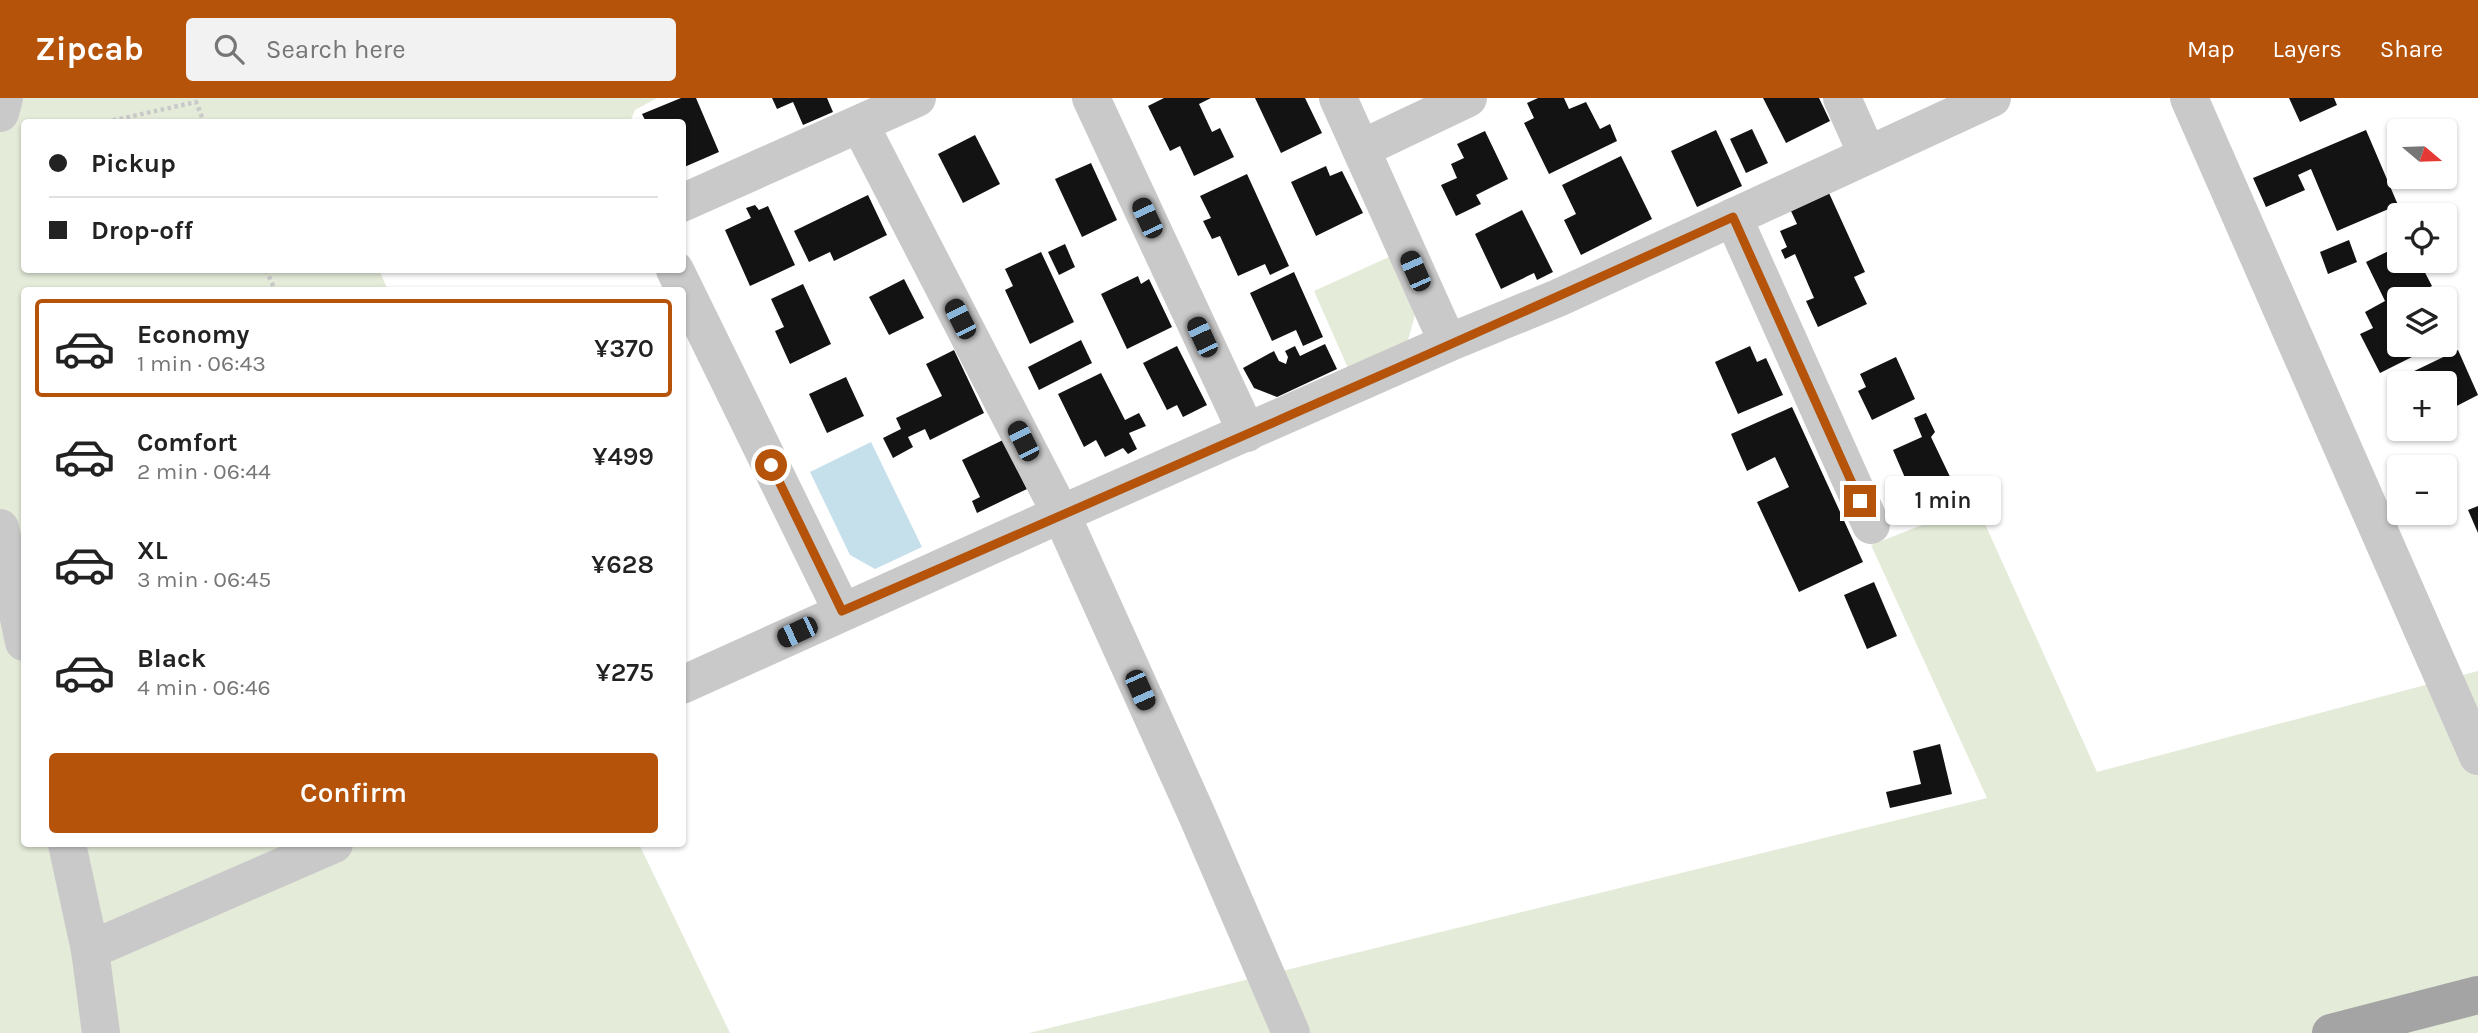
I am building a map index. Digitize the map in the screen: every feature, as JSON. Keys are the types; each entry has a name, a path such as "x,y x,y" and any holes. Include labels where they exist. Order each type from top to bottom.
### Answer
{"main road":[{"path":"2331,1033 2478,995"}],"street":[{"path":"0,113 4,98"},
{"path":"686,201 917,98"},
{"path":"1091,98 1247,433"},
{"path":"1338,98 1448,344"},
{"path":"1361,149 1468,98"},
{"path":"1842,98 1867,153"},
{"path":"686,683 1061,514 1558,298 1867,153 1992,98"},
{"path":"2189,98 2478,756"},
{"path":"860,125 1061,514 1197,816 1290,1033"},
{"path":"1733,217 1871,525"},
{"path":"686,292 842,611"},
{"path":"0,528 21,628"},
{"path":"68,847 90,950 101,1033"},
{"path":"90,950 327,847"}],"path":[{"path":"120,119 196,102 203,119"}],"green space":[{"path":"0,98 657,98 635,110 631,119 21,119 21,273 380,273 387,287 21,287 21,847 640,847 730,1033 0,1033"},
{"path":"1389,257 1415,315 1408,340 1348,368 1314,291"},
{"path":"1976,504 2097,772 2478,671 2478,1033 1029,1033 1987,798 1871,545"}],"water":[{"path":"871,442 922,547 875,569 850,555 810,472"}],"building":[{"path":"681,98 696,98 719,152 686,166 686,119 644,119 642,114"},
{"path":"772,98 827,98 833,112 803,125 793,102 777,109"},
{"path":"1164,98 1211,98 1199,104 1212,132 1220,128 1234,157 1194,176 1180,146 1170,151 1148,106"},
{"path":"1255,98 1305,98 1322,133 1281,153"},
{"path":"1538,98 1564,98 1569,109 1586,102 1600,129 1610,124 1617,141 1549,174 1524,123 1534,118 1527,103"},
{"path":"1763,98 1819,98 1830,121 1786,143"},
{"path":"2289,98 2334,98 2337,105 2300,122"},
{"path":"1752,129 1768,163 1746,173 1730,139"},
{"path":"1716,130 1742,186 1697,207 1671,151"},
{"path":"2366,130 2387,179 2387,189 2391,189 2397,203 2387,203 2387,210 2337,231 2311,169 2298,175 2305,190 2266,207 2253,178"},
{"path":"1485,131 1508,179 1476,195 1481,204 1456,216 1441,185 1457,178 1451,164 1464,158 1457,144"},
{"path":"975,135 1000,184 963,203 938,154"},
{"path":"1621,156 1652,219 1581,255 1564,220 1576,214 1562,185"},
{"path":"1091,163 1117,220 1082,237 1055,179"},
{"path":"1326,166 1330,176 1342,171 1363,213 1316,236 1291,182"},
{"path":"1247,174 1289,266 1270,275 1265,264 1238,276 1220,236 1212,239 1203,221 1211,218 1200,196"},
{"path":"1829,193 1865,272 1854,277 1867,304 1818,327 1806,301 1814,298 1795,254 1785,259 1781,250 1787,247 1780,231 1797,224 1791,211"},
{"path":"868,195 887,235 834,261 830,252 809,262 794,231"},
{"path":"755,205 759,210 768,206 795,265 750,286 725,230 751,218 746,208"},
{"path":"1522,210 1553,272 1537,280 1534,273 1501,289 1475,234"},
{"path":"2349,240 2357,262 2328,274 2320,252"},
{"path":"1065,244 1075,267 1059,275 1048,252"},
{"path":"1041,252 1074,322 1030,344 1005,290 1013,286 1005,269"},
{"path":"2387,252 2387,273 2425,273 2432,286 2387,287 2387,357 2412,357 2380,373 2360,334 2373,328 2365,312 2385,301 2366,262"},
{"path":"1294,272 1323,337 1303,346 1296,330 1272,341 1250,293"},
{"path":"1138,276 1141,284 1149,279 1172,327 1127,349 1101,294"},
{"path":"904,279 924,318 889,335 869,297"},
{"path":"803,284 831,344 790,364 775,331 784,327 771,299"},
{"path":"1081,340 1092,363 1039,390 1028,367"},
{"path":"1325,344 1337,369 1277,397 1254,388 1243,368 1274,351 1279,361 1286,364 1288,357 1285,351 1295,346 1300,356"},
{"path":"1177,346 1207,405 1183,417 1177,405 1167,410 1143,363"},
{"path":"1750,346 1757,362 1766,358 1783,395 1738,414 1715,362"},
{"path":"954,350 984,413 930,440 925,429 908,437 913,447 893,458 883,438 901,429 896,418 942,396 926,364"},
{"path":"2457,350 2478,395 2457,406 2457,371 2414,371 2443,357 2457,357"},
{"path":"1896,357 1915,399 1872,420 1858,391 1866,387 1860,374"},
{"path":"1101,373 1125,420 1139,413 1146,426 1129,433 1137,449 1128,454 1123,448 1105,457 1096,440 1084,447 1058,394"},
{"path":"846,377 864,416 827,433 809,394"},
{"path":"1792,407 1863,562 1799,592 1757,502 1789,487 1775,457 1747,471 1731,434"},
{"path":"1926,413 1935,432 1931,437 1953,483 1915,501 1893,450 1922,437 1914,418"},
{"path":"1003,440 1027,489 977,513 972,501 980,497 962,460"},
{"path":"2478,506 2478,533 2468,510"},
{"path":"1874,582 1897,636 1867,649 1844,595"},
{"path":"1940,744 1952,794 1890,808 1886,792 1921,784 1913,751"}],"route":[{"path":"771,465 842,611 1558,298 1733,217 1860,501"}]}
